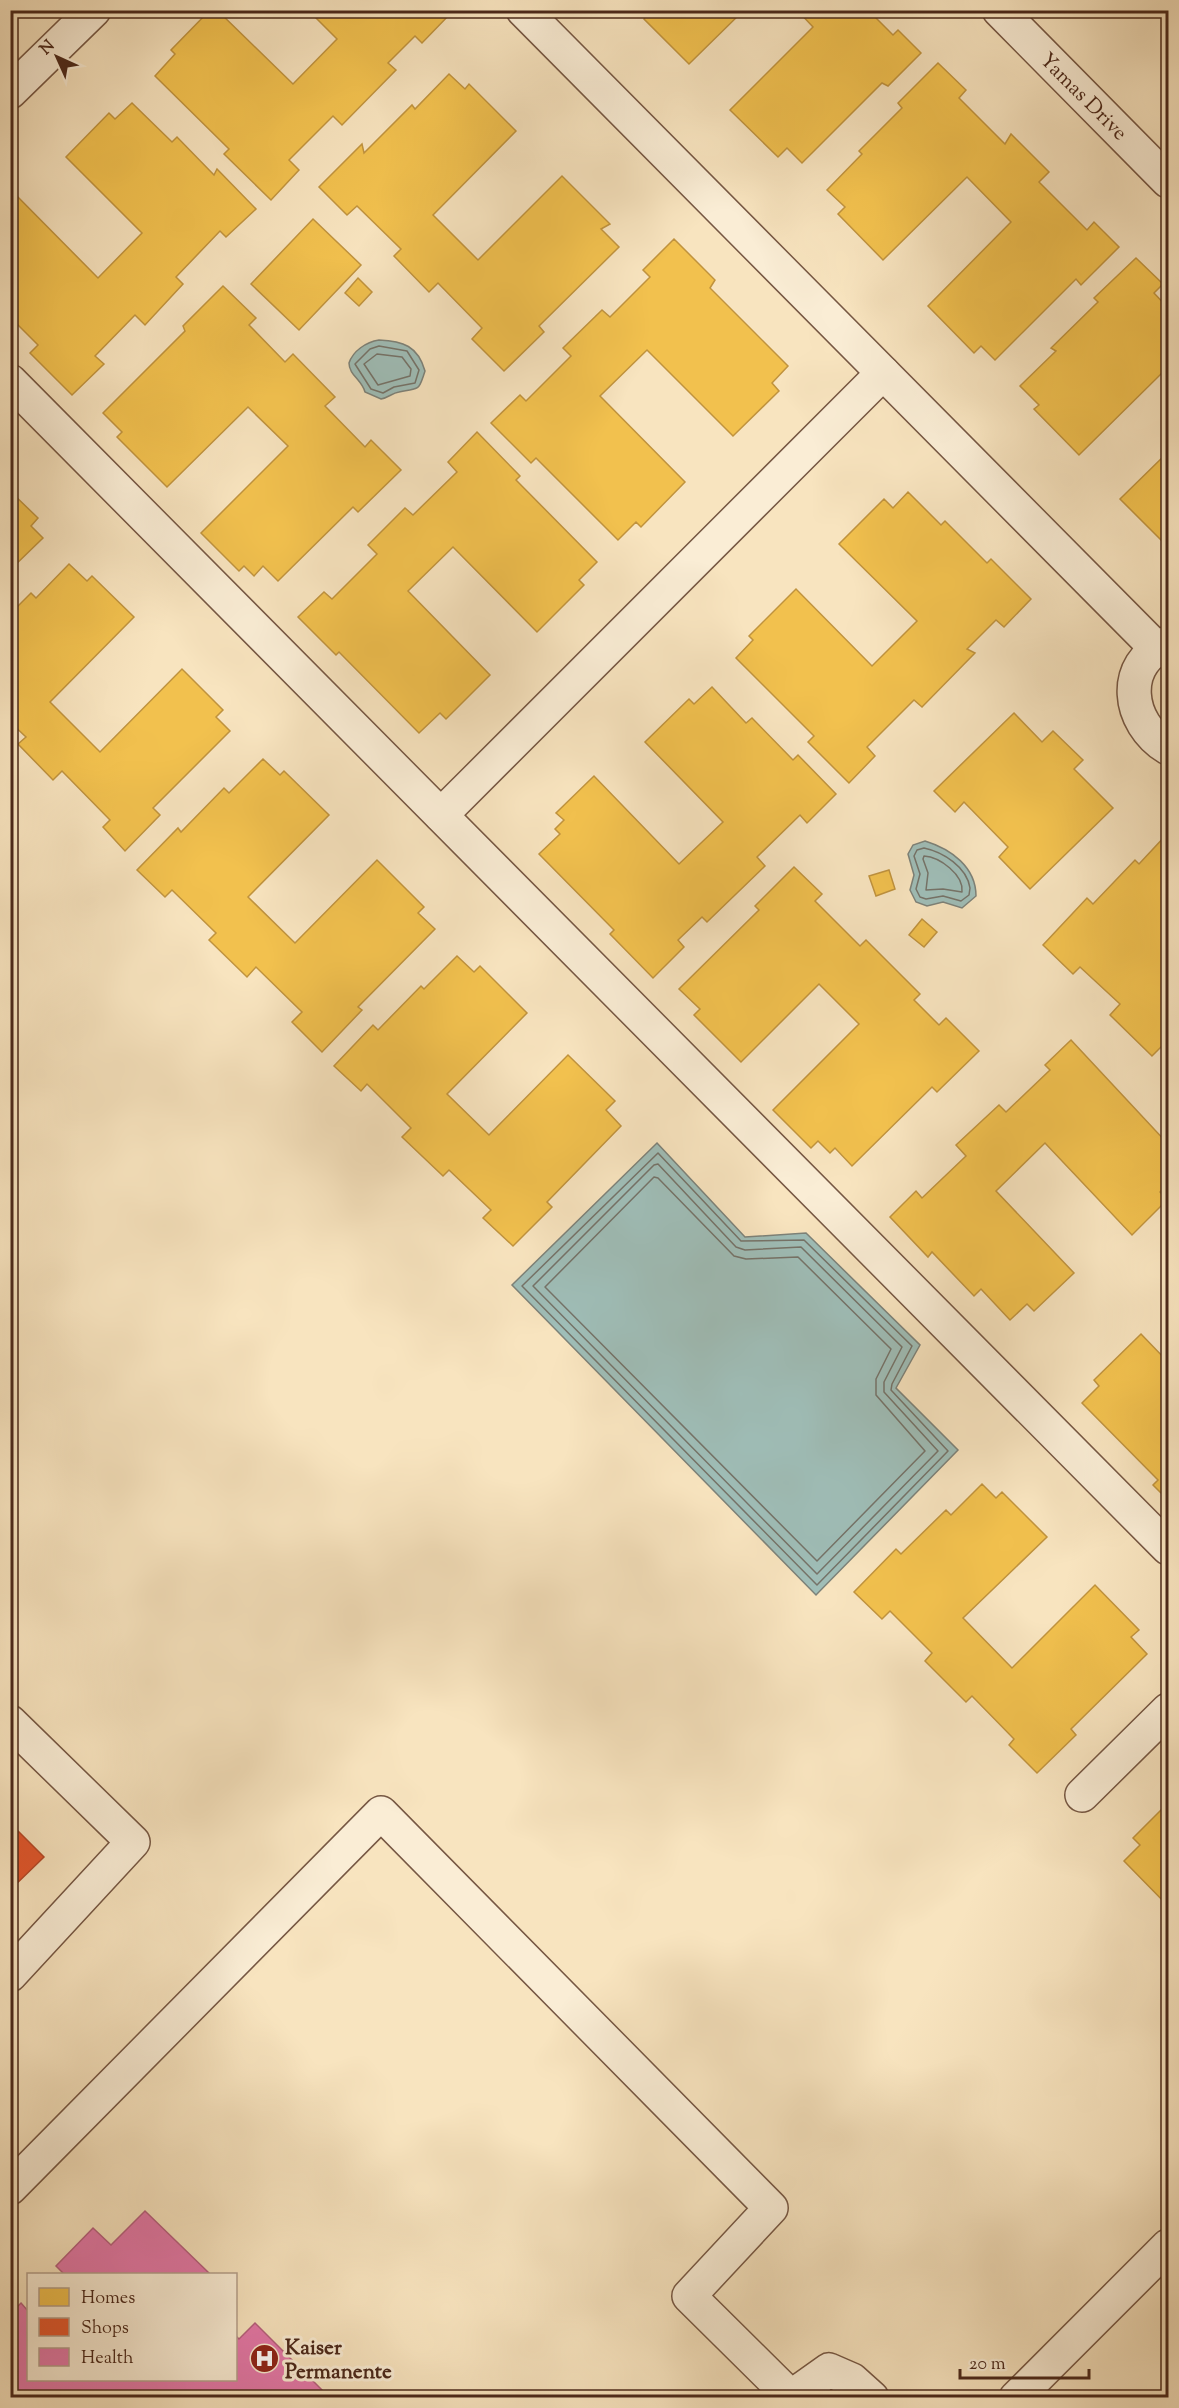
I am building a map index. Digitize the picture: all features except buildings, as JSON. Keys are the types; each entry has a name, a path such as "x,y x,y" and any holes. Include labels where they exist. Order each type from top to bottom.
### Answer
{"street":[{"path":"10,92 94,10"},
{"path":"523,10 883,373 1163,646 1139,671 1134,689 1135,708 1142,726 1155,740 1168,748"},
{"name":"Yamas Drive","path":"999,10 1168,181"},
{"path":"441,815 883,373"},
{"path":"10,381 1168,1548"},
{"path":"1082,1795 1168,1710"},
{"path":"10,1722 133,1842 10,1975"},
{"path":"10,2188 381,1813 771,2208 689,2296 791,2397 829,2370 852,2380 872,2397"},
{"path":"1016,2397 1168,2246"}],"water":[{"path":"379,340 402,344 414,350 425,371 419,386 381,399 365,392 351,371 349,363 361,348"},
{"path":"925,841 953,854 972,876 976,896 962,908 943,902 927,906 916,902 910,890 914,875 908,854 913,845"},
{"path":"657,1143 745,1237 806,1233 920,1345 896,1388 958,1450 816,1595 512,1285"}],"place":[{"name":"Kaiser Permanente","path":"264,2359"}]}
